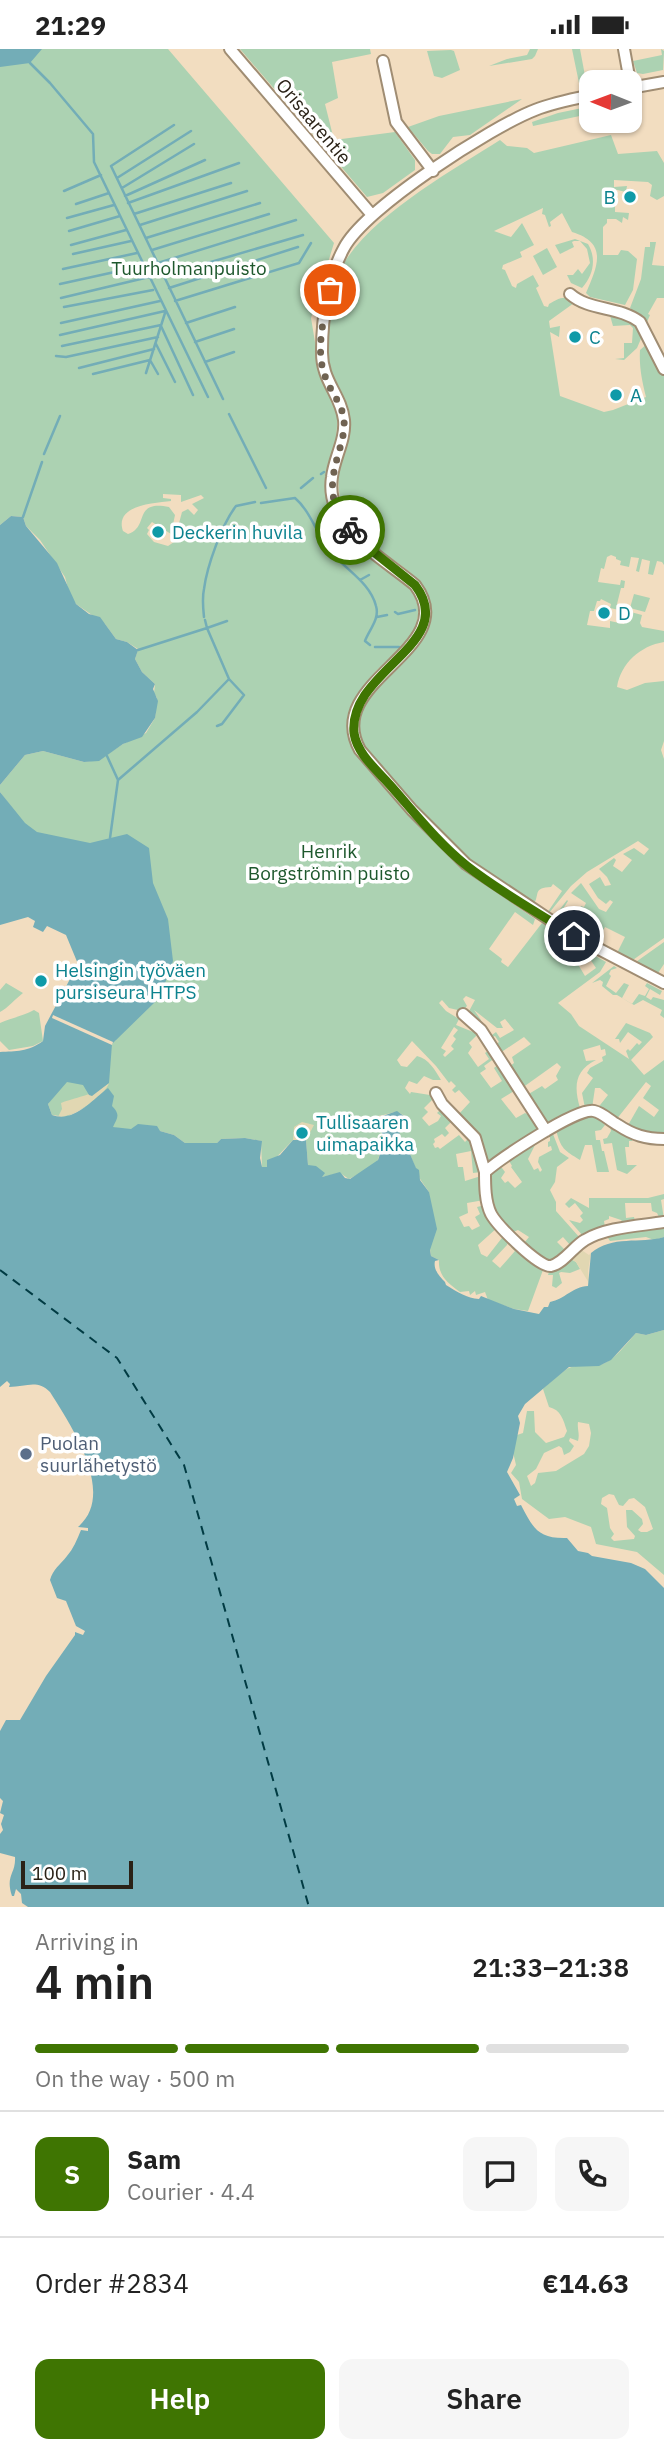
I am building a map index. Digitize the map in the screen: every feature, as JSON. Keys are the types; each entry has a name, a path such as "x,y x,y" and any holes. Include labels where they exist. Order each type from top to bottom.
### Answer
{"street":[{"name":"Orisaarentie","path":"230,49 372,215"},
{"path":"624,49 628,70"},
{"path":"383,61 396,122 433,171"},
{"path":"642,86 664,82"},
{"path":"579,98 551,104 514,119 433,171 372,215 350,238 337,262 323,330 321,355 324,374 340,405 344,421 343,437 332,477 332,495 338,513 352,533 415,585 425,608 423,627 416,640 374,681 359,706 354,727 360,750 412,810 466,865 574,936 664,983"},
{"path":"570,294 581,301 624,312 640,322 664,369"},
{"path":"463,1014 481,1030 546,1131"},
{"path":"436,1093 442,1104 475,1138 485,1172 488,1207 492,1217 536,1261 546,1266 556,1263 590,1237 664,1222"},
{"path":"485,1172 546,1131 591,1111 602,1114 643,1138 664,1139"}],"green space":[{"path":"18,49 168,49 334,243 311,318 321,378 338,411 336,441 326,479 327,496 336,518 410,586 419,608 416,629 406,644 377,670 361,691 367,694 421,639 430,618 430,602 416,577 356,530 340,500 339,468 349,419 346,405 328,374 325,356 326,337 339,273 350,254 387,216 410,198 500,140 507,146 527,148 534,153 611,135 618,154 657,151 664,163 664,196 657,200 650,196 652,185 648,182 614,180 614,187 627,186 626,192 613,189 615,212 629,213 628,220 623,217 622,223 616,219 607,219 603,227 603,255 618,255 621,250 628,251 637,259 633,290 625,305 590,297 586,293 596,264 595,249 591,242 572,232 562,213 550,222 549,227 545,215 542,214 543,208 494,231 511,237 522,223 534,245 520,252 522,257 503,265 502,269 512,286 516,288 517,284 533,275 544,306 548,307 562,298 574,303 549,321 550,328 560,326 559,337 550,332 560,396 604,412 646,397 640,350 647,344 664,375 664,565 657,561 653,575 648,574 650,561 642,559 639,572 636,571 639,558 631,557 629,567 620,565 621,561 616,557 607,557 598,582 620,585 621,580 625,581 617,604 620,605 619,610 610,608 611,604 601,599 597,601 594,611 590,611 587,625 610,628 610,621 624,624 627,611 642,615 642,627 664,631 664,642 647,647 627,663 617,687 627,690 645,683 664,681 664,741 661,750 664,759 664,938 630,962 616,955 625,937 605,927 601,934 593,930 588,939 554,917 567,900 561,912 570,921 581,906 584,907 586,903 571,893 581,883 599,909 606,912 613,902 610,900 606,904 598,898 589,884 600,877 605,886 611,885 599,869 614,858 616,860 613,866 622,872 632,860 623,854 634,848 644,855 649,849 638,841 587,872 571,886 549,913 562,891 553,884 539,890 534,904 518,895 512,903 535,919 533,925 515,912 489,949 508,967 542,923 581,949 573,956 585,976 596,968 590,959 592,954 606,962 600,972 558,1003 571,1014 579,1026 629,1059 626,1051 642,1042 628,1032 620,1043 619,1039 615,1039 626,1023 650,1033 653,1037 631,1060 644,1075 664,1060 664,1136 646,1137 627,1127 639,1106 654,1117 659,1110 643,1098 651,1086 646,1082 616,1120 597,1109 608,1095 600,1088 595,1088 592,1108 585,1108 582,1093 593,1078 587,1073 590,1068 603,1061 602,1057 606,1055 605,1049 601,1050 600,1045 583,1050 586,1061 596,1060 583,1069 578,1080 580,1108 546,1125 527,1095 542,1086 545,1089 558,1080 556,1076 561,1067 557,1063 522,1088 509,1067 514,1063 512,1057 531,1044 524,1037 500,1053 495,1045 499,1042 495,1036 490,1038 486,1033 488,1031 492,1035 496,1032 500,1038 514,1030 505,1019 500,1022 503,1028 497,1028 474,1010 482,1026 468,1013 475,1000 466,996 463,999 467,1006 462,1011 449,1008 442,1000 439,1003 459,1019 456,1025 478,1034 469,1043 472,1047 468,1053 478,1067 489,1059 485,1053 489,1050 495,1058 484,1066 486,1069 480,1073 491,1088 502,1081 494,1068 499,1064 525,1102 521,1104 514,1091 501,1099 516,1118 525,1113 537,1120 540,1129 488,1162 458,1115 470,1102 459,1090 455,1093 452,1090 456,1086 451,1081 449,1083 412,1041 397,1060 401,1066 407,1067 417,1056 421,1057 431,1065 441,1080 424,1076 417,1084 409,1081 405,1088 410,1094 430,1095 434,1098 424,1108 428,1112 422,1118 429,1126 438,1121 441,1116 437,1113 442,1108 452,1121 445,1128 449,1133 445,1137 442,1134 434,1139 435,1148 440,1149 459,1135 465,1142 469,1138 473,1140 481,1172 473,1173 471,1151 456,1154 458,1167 463,1167 465,1181 481,1176 484,1200 467,1203 468,1213 459,1217 464,1227 469,1226 472,1230 480,1226 475,1217 480,1214 477,1207 485,1205 498,1227 478,1245 481,1254 487,1257 505,1234 509,1238 507,1245 492,1261 500,1268 515,1251 511,1247 515,1244 543,1270 528,1311 488,1300 485,1292 476,1295 475,1291 470,1295 469,1291 460,1292 442,1275 439,1260 431,1256 429,1192 420,1179 407,1147 398,1135 409,1120 401,1114 394,1112 378,1116 378,1127 385,1139 376,1165 349,1179 340,1173 322,1177 308,1165 306,1140 293,1140 267,1167 262,1167 261,1141 245,1138 221,1139 217,1143 185,1143 174,1135 160,1131 112,1127 85,1107 66,1117 52,1115 48,1104 62,1085 116,1040 37,841 0,792 0,785 25,755 43,751 84,762 99,760 146,733 155,718 157,698 154,693 155,684 142,672 135,659 138,649 116,639 105,624 76,604 70,596 65,577 40,540 26,526 23,517 11,516 0,525 0,55","holes":["163,494 181,495 181,502 201,495 204,498 192,504 198,510 194,515 188,509 182,512 174,542 168,546 154,542 147,534 147,528 152,522 171,534 175,515 169,507 150,507 135,531 128,534 123,531 124,516 130,511 137,507 171,501 163,498","454,1027 458,1030 453,1036 456,1039 451,1046 454,1049 445,1057 443,1055 446,1051 441,1048"]},
{"path":"240,49 370,49 371,54 332,62 338,98 325,104 334,140 395,132 415,160 415,170 383,193 367,197"},
{"path":"530,49 538,49 532,59 489,66 527,55"},
{"path":"572,49 580,49 584,70 579,70 579,83"},
{"path":"661,49 664,51 663,70 643,74 642,70 636,70 633,61 662,55"},
{"path":"427,51 454,51 460,70 442,78 434,76"},
{"path":"522,99 470,135 453,137 440,154 428,151 408,127 439,116"},
{"path":"579,109 579,116 533,126 532,122"},
{"path":"575,239 588,244 593,261 589,278 582,288 571,283 567,275 573,275 578,269 582,274 590,263 587,249 580,241 574,241 574,247 560,254 555,245"},
{"path":"650,242 656,242 652,265 664,266 664,298 657,298 648,314 650,315 647,322 630,308 641,279 645,247 650,247"},
{"path":"547,248 557,267 543,275 533,256"},
{"path":"609,312 629,320 643,334 637,348 624,360 615,359 624,358 624,343 632,343 633,328 630,325 613,326"},
{"path":"634,594 650,598 645,612 630,608"},
{"path":"664,942 664,964 656,976 633,964"},
{"path":"614,966 617,968 611,970 606,986 616,993 624,983 629,985 622,998 602,986 603,982 600,980 592,983"},
{"path":"6,983 23,993 0,1012 0,990"},
{"path":"647,983 662,991 660,995 650,989 646,997 651,1000 653,997 664,1000 664,1018 660,1015 662,1010 643,1000 632,1004 639,994 645,996 649,989 645,986"},
{"path":"34,1010 39,1013 43,1041 33,1046 9,1050 0,1041 0,1023"},
{"path":"593,1114 605,1125 601,1130 595,1131 609,1172 597,1172 592,1145 585,1145 580,1160 564,1148 556,1130"},
{"path":"610,1126 634,1137 629,1141 629,1147 625,1147 627,1165 637,1165 627,1174 617,1170 612,1143 604,1144 603,1139 607,1138 611,1131"},
{"path":"553,1134 560,1152 569,1158 557,1167 555,1182 550,1190 556,1202 556,1211 580,1238 570,1245 563,1237 557,1242 565,1250 554,1260 545,1261 524,1243 529,1237 518,1230 513,1232 498,1217 492,1204 490,1185 494,1168 502,1168 505,1172 501,1178 515,1188 522,1182 508,1159 535,1140 528,1159 534,1170 538,1168 540,1172 542,1170 539,1157 552,1150 551,1146 548,1147 548,1142"},
{"path":"664,1194 664,1199 661,1200 664,1219 660,1219 657,1213 652,1211 651,1203 625,1203 626,1218 634,1217 635,1221 625,1225 621,1220 609,1216 609,1219 604,1221 605,1228 583,1236 569,1220 580,1223 583,1213 575,1203 569,1208 565,1204 571,1198 589,1208 589,1198 648,1198"},
{"path":"664,1226 664,1237 654,1240 646,1237 610,1241 606,1235"},
{"path":"569,1258 576,1262 580,1269 559,1273 562,1283 556,1288 552,1286 553,1275 548,1275 550,1269"},
{"path":"664,1330 664,1575 637,1552 596,1544 591,1527 565,1517 549,1519 522,1499 519,1482 511,1473 516,1465 513,1452 517,1435 523,1433 527,1411 534,1411 535,1432 546,1443 564,1437 567,1431 559,1413 549,1407 543,1389 567,1369 603,1364 617,1354 636,1333 646,1335","holes":["578,1422 589,1424 591,1433 589,1446 584,1454 556,1471 538,1473 531,1486 527,1476 536,1469 544,1453 559,1446 564,1455 570,1452 574,1446 569,1441 570,1438 578,1441","609,1494 614,1495 619,1505 623,1506 629,1499 634,1498 645,1507 653,1529 647,1532 638,1530 643,1524 642,1519 632,1510 626,1510 627,1527 635,1536 634,1539 614,1541 611,1538 614,1534 610,1528 607,1508 601,1504 602,1498"]}],"sand":[{"path":"109,1083 88,1105 72,1114 58,1117 62,1109 61,1103 91,1093"},
{"name":"Tullisaaren uimapaikka","path":"302,1122 314,1125 306,1140 293,1140 294,1127"},
{"path":"583,1251 589,1255 591,1253 589,1283 576,1262 569,1258 573,1252"}],"water":[{"path":"0,49 42,49 30,63 0,67"},
{"path":"11,516 23,517 26,526 57,563 76,604 89,614 100,617 116,639 127,642 138,650 135,659 142,672 155,684 153,689 158,701 155,718 142,737 123,744 99,761 84,762 43,751 25,755 0,785 0,525"},
{"path":"0,792 25,823 37,832 90,843 127,834 149,848 153,883 168,919 173,961 155,1002 112,1044 109,1083 92,1096 83,1085 67,1082 48,1104 52,1115 60,1117 75,1113 108,1088 114,1096 112,1106 117,1114 113,1127 131,1129 138,1124 157,1126 160,1131 174,1135 185,1143 217,1143 221,1139 245,1138 262,1141 262,1167 267,1167 267,1160 280,1155 293,1140 306,1140 308,1165 316,1166 325,1173 322,1177 340,1172 350,1179 378,1160 385,1139 374,1119 397,1111 408,1119 398,1136 407,1147 419,1170 420,1180 429,1192 437,1229 430,1250 431,1256 439,1260 435,1261 435,1264 439,1275 446,1285 466,1296 479,1299 481,1296 514,1309 539,1314 550,1302 588,1286 591,1253 599,1247 617,1242 664,1237 664,1330 646,1335 636,1333 611,1360 599,1366 569,1367 525,1404 518,1416 520,1423 513,1458 507,1472 520,1495 514,1499 517,1506 521,1505 538,1531 549,1537 567,1538 578,1551 592,1556 631,1563 645,1569 664,1588 664,1907 28,1907 22,1903 21,1894 16,1889 12,1896 10,1879 15,1857 0,1853 4,1815 0,1813 3,1801 0,1798 0,1731 6,1720 20,1720 75,1632 83,1635 85,1631 76,1626 66,1601 57,1598 50,1580 81,1530 88,1531 88,1528 78,1527 89,1513 93,1497 92,1478 86,1459 69,1422 50,1392 36,1385 9,1387 7,1381 0,1387 0,1052 27,1049 43,1041 45,1026 78,964 66,935 47,926 43,932 33,927 35,921 28,917 0,925"}],"pier":[{"path":"53,1015 113,1042 112,1045 52,1018"}],"waterway":[{"path":"30,63 93,134 94,162 208,397"},
{"path":"174,125 111,166 223,399"},
{"path":"117,178 191,131"},
{"path":"122,188 194,144"},
{"path":"125,196 205,160"},
{"path":"128,203 239,163"},
{"path":"64,191 101,175"},
{"path":"134,214 231,183"},
{"path":"140,225 247,191"},
{"path":"76,204 109,193"},
{"path":"146,238 260,203"},
{"path":"67,218 114,205"},
{"path":"152,250 269,214"},
{"path":"69,231 120,216"},
{"path":"158,263 296,220"},
{"path":"71,245 126,230"},
{"path":"163,276 303,235"},
{"path":"73,254 131,241"},
{"path":"175,301 299,263 311,243"},
{"path":"169,288 298,247"},
{"path":"63,269 137,253"},
{"path":"60,284 142,266"},
{"path":"61,298 149,277"},
{"path":"64,307 153,290"},
{"path":"61,323 160,301"},
{"path":"186,323 235,307"},
{"path":"60,335 165,311"},
{"path":"146,373 165,313"},
{"path":"62,346 161,325"},
{"path":"161,326 193,395"},
{"path":"195,342 234,329"},
{"path":"56,356 66,357 158,337"},
{"path":"156,344 175,382"},
{"path":"79,368 154,349"},
{"path":"205,362 234,352"},
{"path":"93,374 150,360 158,374"},
{"path":"229,414 266,488"},
{"path":"44,454 60,416"},
{"path":"23,517 42,462"},
{"path":"301,488 313,478"},
{"path":"261,503 295,498 305,509 328,548 368,589 377,611 365,641 370,645"},
{"path":"204,617 206,580 221,534 236,506 255,502"},
{"path":"324,542 333,538"},
{"path":"360,580 369,575"},
{"path":"395,612 398,614 415,610"},
{"path":"377,617 387,615"},
{"path":"138,650 207,628 205,620"},
{"path":"217,726 222,724 244,695 229,679 207,628 227,621"},
{"path":"375,647 399,647"},
{"path":"110,838 118,780 197,712 229,679"},
{"path":"107,756 118,780"}],"ferry route":[{"path":"0,1270 117,1358 184,1465 309,1907"}],"way so far":[{"path":"330,290 323,330 322,363 344,421 343,437 331,486 335,504 350,530"}],"place":[{"name":"B","path":"630,197"},
{"name":"C","path":"575,337"},
{"name":"A","path":"616,395"},
{"name":"Deckerin huvila","path":"158,532"},
{"name":"D","path":"604,613"},
{"name":"Helsingin työväen pursiseura HTPS","path":"41,981"},
{"name":"Tullisaaren uimapaikka","path":"302,1133"},
{"name":"Puolan suurlähetystö","path":"26,1454"}],"route":[{"path":"350,530 415,585 425,608 423,627 416,640 374,681 363,698 355,719 357,744 412,810 466,865 574,936"}],"park label":[{"name":"Tuurholmanpuisto","path":"189,268"},
{"name":"Henrik Borgströmin puisto","path":"329,862"}]}
